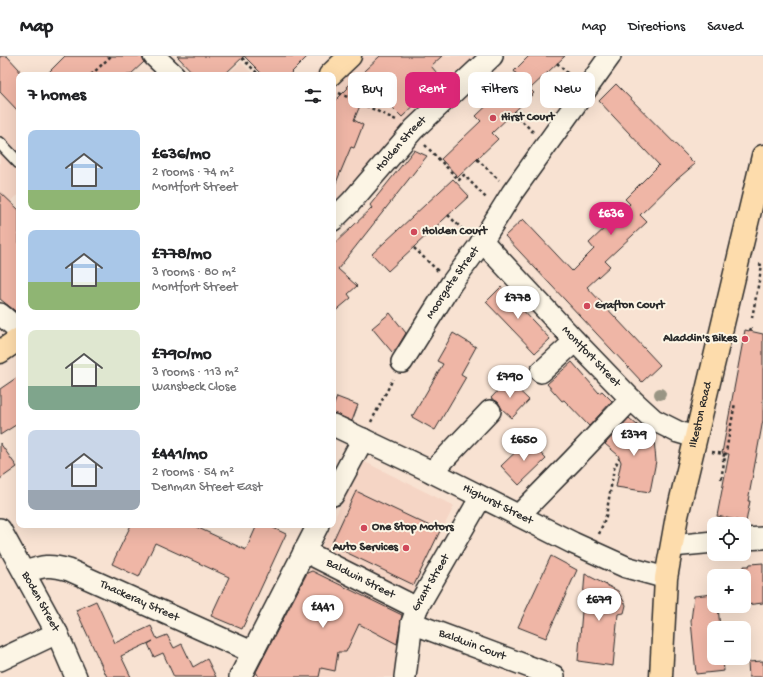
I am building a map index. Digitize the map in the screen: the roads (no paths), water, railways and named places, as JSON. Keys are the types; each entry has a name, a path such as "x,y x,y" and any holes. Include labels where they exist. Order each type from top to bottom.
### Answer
{"main road":[{"path":"333,72 350,56"},
{"name":"Ilkeston Road","path":"661,677 666,578 677,516 763,156"},
{"path":"0,352 16,341"}],"street":[{"path":"154,56 171,72"},
{"name":"Holden Street","path":"336,217 420,137 492,56"},
{"name":"Moorgate Street","path":"402,362 451,284 482,240 512,193 610,56"},
{"name":"Montfort Street","path":"482,240 575,341 631,399 654,420 678,432 695,437"},
{"path":"0,314 16,327"},
{"path":"541,372 575,341"},
{"path":"519,515 631,399"},
{"path":"432,472 490,411"},
{"name":"Highurst Street","path":"336,426 626,567 666,578"},
{"path":"336,489 363,439"},
{"name":"Grant Street","path":"405,677 414,615 481,497"},
{"path":"240,677 316,528"},
{"name":"Boden Street","path":"0,529 57,633 76,677"},
{"path":"751,539 763,538"},
{"path":"672,546 707,543"},
{"name":"Baldwin Street","path":"304,551 414,615"},
{"name":"Thackeray Street","path":"24,572 44,566 69,570 252,652"},
{"name":"Baldwin Court","path":"414,615 554,676"},
{"path":"0,660 57,633"}],"lane":[{"path":"0,143 16,160"}],"place":[{"name":"Hirst Court","path":"493,118"},
{"name":"Holden Court","path":"414,232"},
{"name":"Grafton Court","path":"587,306"},
{"name":"Aladdin's Bikes","path":"745,339"},
{"name":"One Stop Motors","path":"364,528"},
{"name":"Auto Services","path":"406,548"}]}
